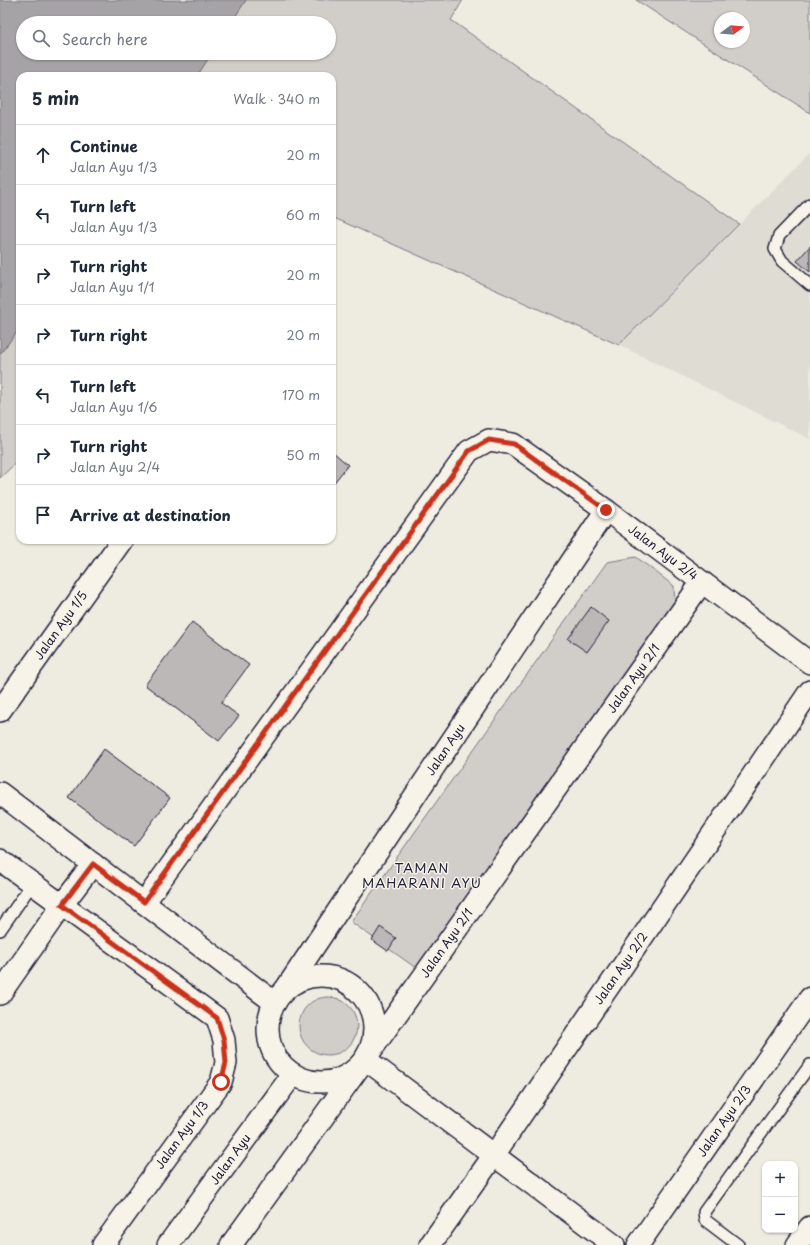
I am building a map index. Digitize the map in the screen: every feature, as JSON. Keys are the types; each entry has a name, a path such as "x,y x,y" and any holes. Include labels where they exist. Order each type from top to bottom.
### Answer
{"street":[{"name":"Jalan Ayu 2/4","path":"144,902 469,451 489,440 514,444 606,510 810,663"},
{"name":"Jalan Ayu","path":"280,996 606,510"},
{"name":"Jalan Ayu 1/5","path":"0,712 119,544"},
{"name":"Jalan Ayu 2/1","path":"231,1245 365,1059 702,582"},
{"name":"Jalan Ayu 2/2","path":"430,1245 494,1155 810,691"},
{"path":"0,793 144,902 280,996"},
{"name":"Jalan Ayu 1/3","path":"0,860 217,1018 224,1040 226,1063 221,1082 103,1245"},
{"path":"0,994 62,905 93,864"},
{"path":"316,976 333,977 349,983 362,994 371,1009 374,1026 373,1043 365,1059 354,1071 340,1079 324,1082 308,1081 293,1074 281,1064 272,1050 268,1034 269,1018 280,996 299,980 316,976"},
{"name":"Jalan Ayu 2/3","path":"638,1245 810,998"},
{"path":"365,1059 614,1245"},
{"name":"Jalan Ayu","path":"168,1245 293,1074"},
{"path":"796,1245 810,1227"}],"lane":[{"path":"810,204 779,236 775,249 782,261 810,285"},
{"path":"0,930 32,884"},
{"path":"738,1245 705,1220 704,1212 810,1065"}],"shaded area":[{"path":"0,0 246,0 236,16 16,16 16,60 207,60 200,72 16,72 16,333 0,354"},
{"path":"246,0 463,0 451,20 739,224 619,345 336,219 336,72 200,72 207,60 336,60 336,16 236,16"},
{"path":"636,0 810,0 810,113"},
{"path":"810,153 810,439 619,345"},
{"path":"16,333 16,463 0,478 0,354"},
{"path":"636,557 674,586 675,607 416,968 351,922 607,562"},
{"path":"328,997 339,999 352,1010 355,1015 357,1026 355,1037 344,1050 339,1053 328,1055 317,1053 304,1042 301,1037 299,1026 301,1015 312,1002 317,999"}],"building":[{"path":"810,246 810,272 797,261"},
{"path":"336,454 348,465 336,480"},
{"path":"591,607 609,621 587,652 568,639"},
{"path":"192,622 249,665 221,703 239,716 219,741 145,685"},
{"path":"104,749 170,798 134,846 69,798"},
{"path":"380,927 396,938 388,951 372,940"}],"district":[{"name":"TAMAN MAHARANI AYU","path":"422,876"}],"route":[{"path":"221,1082 226,1063 224,1040 217,1018 62,905 93,864 144,902 469,451 489,440 514,444 606,510"}]}
